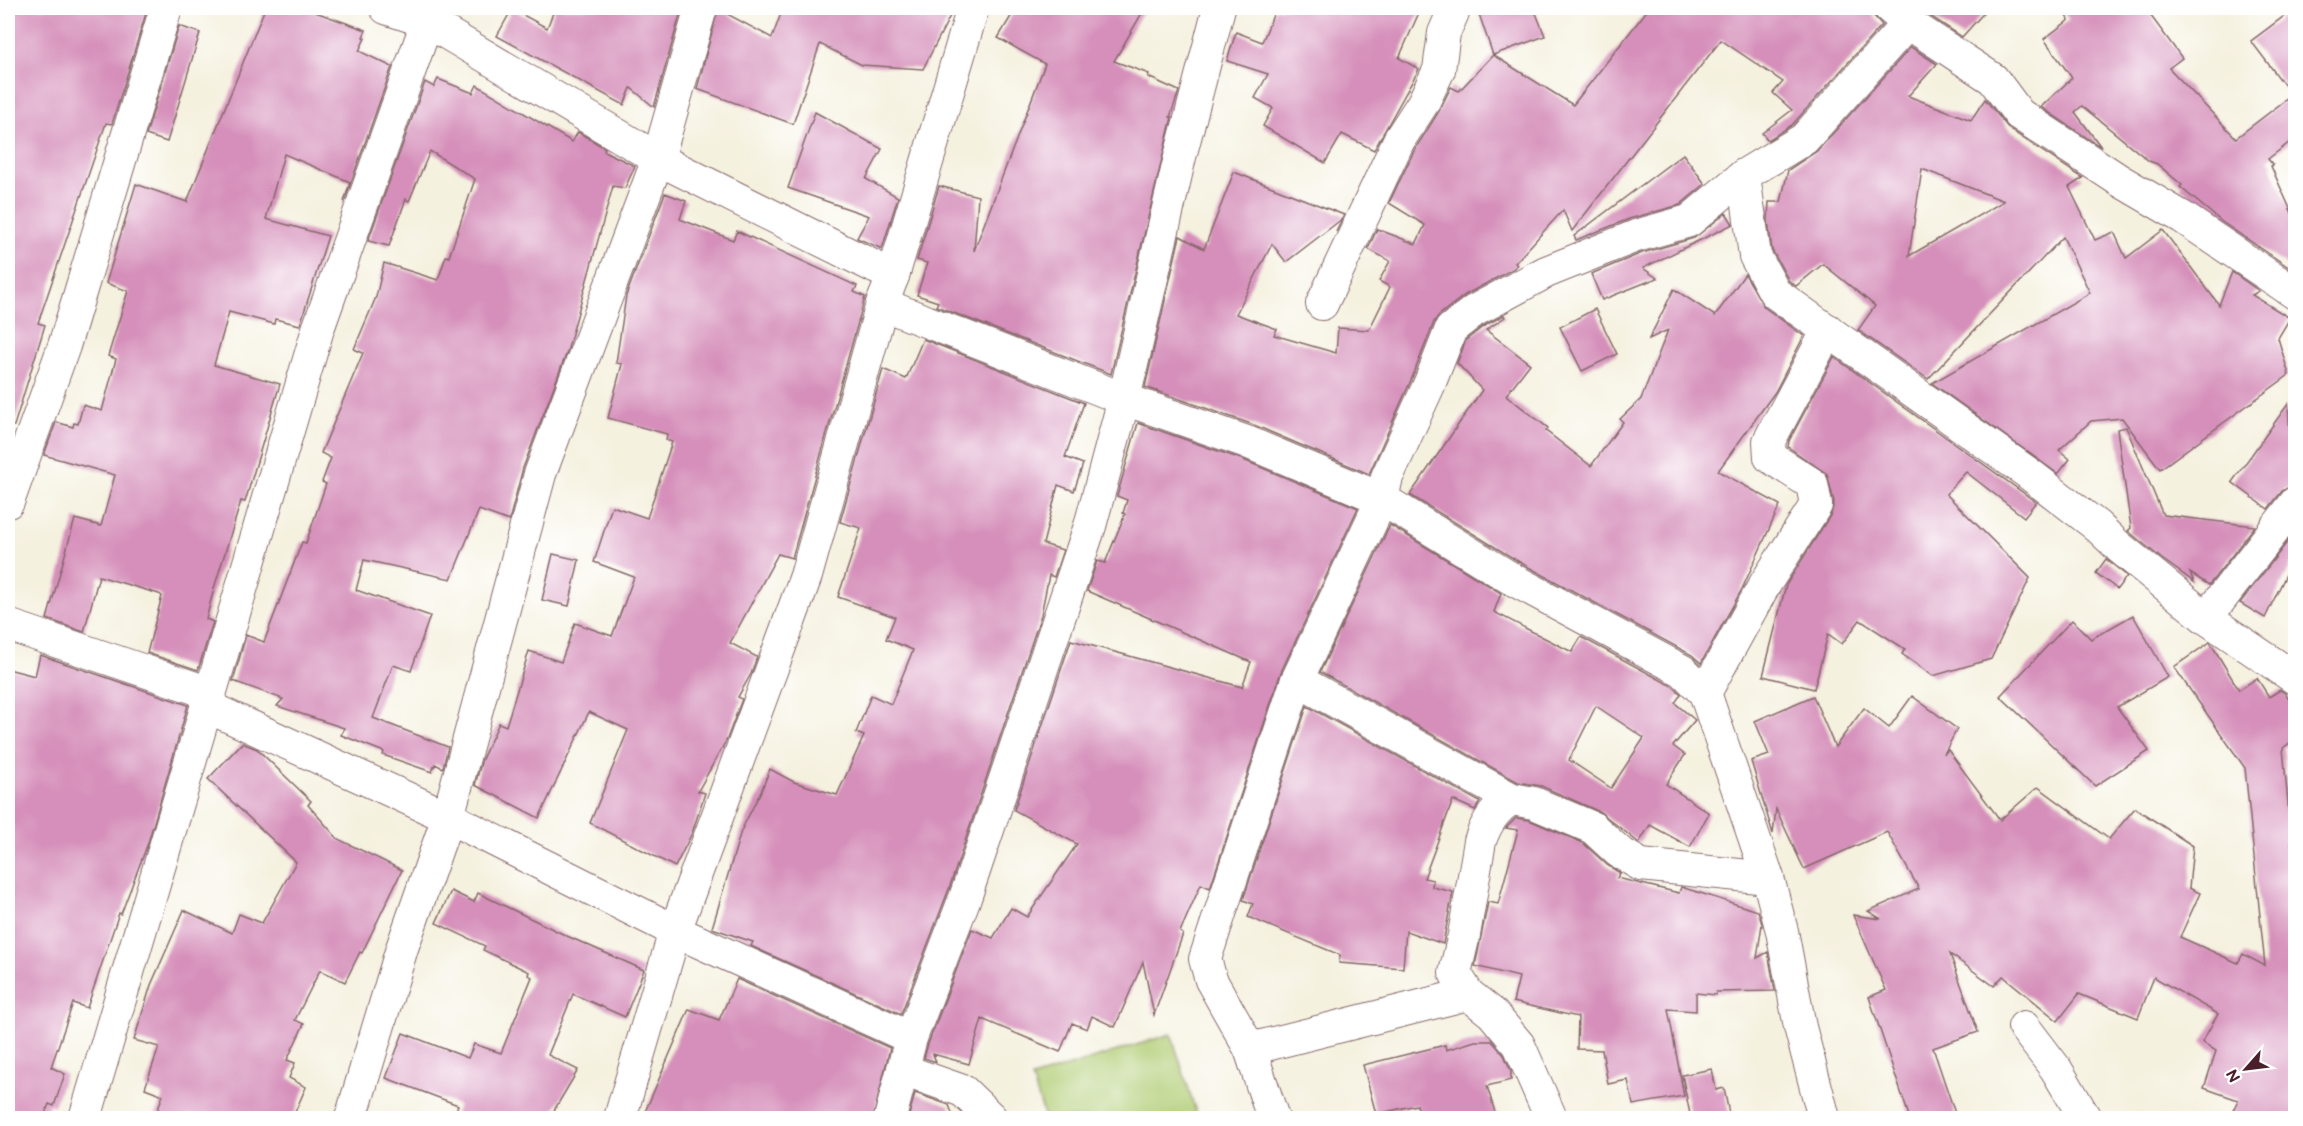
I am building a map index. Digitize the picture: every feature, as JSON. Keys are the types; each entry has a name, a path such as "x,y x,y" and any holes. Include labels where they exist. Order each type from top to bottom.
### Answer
{"street":[{"path":"8,502 64,346 166,8"},
{"path":"386,8 430,15 658,159 887,290 1124,399 1247,442 1382,499 1512,579 1683,671 1705,693 1768,878 1782,931 1800,1027 1824,1119"},
{"path":"351,1119 402,948 448,818 540,474 658,159 701,8"},
{"path":"620,1119 675,931 806,576 887,290 973,8"},
{"path":"890,1119 911,1038 966,895 1090,526 1124,399 1180,157 1218,8"},
{"path":"1322,304 1399,140 1423,103 1439,69 1444,33 1455,8"},
{"path":"85,1119 318,329 430,15"},
{"path":"1273,1119 1250,1049 1211,980 1205,959 1297,680 1382,499 1387,477 1429,385 1450,329 1474,311 1546,272 1636,236 1689,221 1743,175 1804,139 1899,15 1993,79 2019,114 2119,180 2182,217 2295,294"},
{"path":"1743,175 1755,256 1775,293 2028,473 2097,526 2119,547 2206,618 2295,679"},
{"path":"1705,693 1765,584 1816,505 1812,484 1770,456 1769,441 1828,330"},
{"path":"2206,618 2295,502"},
{"path":"8,625 208,699 675,931 911,1038"},
{"path":"1297,680 1512,799 1533,803 1593,828 1619,852 1641,865 1768,878"},
{"path":"1512,799 1500,806 1485,827 1480,841 1455,973 1467,994 1492,1012 1520,1045 1551,1119"},
{"path":"1250,1049 1467,994"},
{"path":"2024,1027 2056,1070 2085,1119"},
{"path":"903,1070 963,1091 990,1119"}],"green space":[{"path":"1171,1034 1198,1118 1045,1118 1032,1078"}],"building":[{"path":"8,8 131,8 146,13 112,124 106,123 38,323 45,325 14,426 8,425"},
{"path":"265,8 304,8 366,30 359,51 392,67 344,202 350,182 284,154 266,219 328,236 300,325 275,319 274,324 229,312 214,365 280,384 245,502 241,501 215,585 206,619 213,622 198,670 147,653 162,596 159,594 99,576 84,632 47,619 75,519 101,526 115,475 44,455 56,422 73,427 74,423 78,424 83,405 102,411 116,359 108,356 128,291 106,283 136,184 187,202"},
{"path":"555,8 682,8 654,107 631,88 624,105 497,36 512,9 547,28"},
{"path":"783,8 954,8 923,69 862,65 820,44 793,124 697,89 718,9 772,38"},
{"path":"1016,8 1145,8 1114,61 1149,74 1148,77 1179,91 1170,117 1172,117 1111,374 936,306 938,302 917,295 927,263 917,260 939,186 978,196 974,251 1045,64 998,38"},
{"path":"1276,8 1421,8 1399,58 1419,69 1374,150 1342,134 1325,163 1263,126 1273,108 1255,98 1268,74 1227,61 1236,32 1262,42"},
{"path":"1477,8 1534,8 1545,36 1493,55"},
{"path":"1649,8 1872,8 1873,15 1882,25 1792,125 1768,140 1762,133 1792,110 1773,93 1783,82 1721,40 1572,231 1563,210 1515,263 1517,265 1513,269 1465,295 1439,315 1369,474 1254,425 1145,387 1180,236 1204,249 1234,172 1344,215 1336,232 1342,219 1286,262 1272,244 1236,314 1277,329 1274,335 1336,353 1338,328 1369,330 1390,287 1379,281 1390,261 1368,249 1377,229 1416,244 1425,225 1389,203 1415,149 1438,113 1451,87 1459,91 1493,55 1573,105"},
{"path":"1918,8 1988,8 1962,37"},
{"path":"2060,8 2145,8 2182,58 2169,68 2236,138 2292,95 2251,41 2295,8 2295,138 2268,159 2273,165 2271,166 2295,220 2295,269 2293,270 2222,222 2180,187 2182,185 2157,164 2149,161 2082,106 2075,112 2101,147 2041,107 2072,78 2044,39 2069,20"},
{"path":"179,26 200,33 167,142 146,135"},
{"path":"1911,47 1937,64 1908,96 1971,120 1985,99 2009,129 2083,178 2069,187 2095,240 2114,232 2126,258 2163,230 2219,305 2232,272 2259,291 2252,295 2290,318 2278,338 2289,375 2160,469 2122,418 2091,421 2059,450 2070,459 2058,474 1932,383 2090,293 2063,237 1928,379 1858,330 1875,306 1823,264 1796,286 1789,281 1772,250 1768,220 1769,202 1781,202 1788,170 1817,151","holes":["1922,169 2004,201 1909,256"]},
{"path":"438,79 473,93 477,85 572,142 578,132 605,148 604,151 635,166 625,188 613,186 567,352 523,468 509,521 479,510 451,579 364,560 356,590 430,616 411,671 393,665 373,718 448,747 443,768 435,764 432,772 383,755 384,752 341,735 344,728 277,706 283,699 233,681 246,635 264,642 302,542 306,543 326,484 322,482 331,458 321,453 363,353 354,349 376,297 384,263 438,280 446,256 449,257 475,179 430,151 409,201 406,199 389,246 368,241 425,82 434,87"},
{"path":"815,112 882,149 866,179 898,197 882,249 857,238 869,216 788,188"},
{"path":"1683,154 1705,184 1680,205 1629,219 1576,240 1574,236"},
{"path":"665,193 686,201 680,219 733,240 737,231 857,286 854,292 865,297 792,558 778,554 730,643 757,657 751,674 738,697 742,699 727,739 698,791 705,793 692,833 675,867 590,823 628,730 589,712 539,818 475,785 482,759 499,723 506,726 529,651 561,662 575,623 612,636 634,577 594,562 612,506 647,518 672,442 666,440 667,434 608,418 622,364 616,363 626,296"},
{"path":"1726,213 1733,224 1643,268 1657,278 1602,300 1591,274 1642,253 1694,238"},
{"path":"1745,274 1764,307 1804,336 1775,392 1718,471 1780,505 1742,589 1701,663 1692,655 1521,563 1410,495 1482,390 1457,363 1466,340 1484,326 1504,315 1505,317 1486,330 1530,364 1506,395 1548,428 1546,431 1591,466 1623,422 1620,419 1641,399 1668,330 1649,339 1674,289 1715,316"},
{"path":"1595,309 1617,354 1582,371 1560,327"},
{"path":"923,339 1084,403 1065,457 1083,464 1074,491 1058,485 1043,544 1063,550 1054,577 1049,575 1041,615 949,889 901,1014 751,946 753,942 712,928 741,831 770,769 794,782 837,795 864,736 856,733 871,695 891,704 913,650 886,639 895,617 838,597 861,528 840,522 883,369 906,379"},
{"path":"1834,357 2036,502 2024,517 1966,472 1946,494 2030,578 1991,659 1933,676 1902,654 1905,649 1860,620 1842,644 1828,634 1814,689 1763,676 1786,585 1831,514 1834,502 1827,474 1788,447 1789,441"},
{"path":"2288,404 2293,485 2282,491 2268,509 2232,482"},
{"path":"1138,423 1241,459 1358,508 1281,672 1210,888 1201,884 1180,932 1183,934 1154,1015 1143,962 1115,1027 1092,1016 1087,1029 1072,1023 1060,1052 982,1019 969,1064 933,1054 936,1062 924,1058 972,929 993,938 1011,908 1027,917 1077,844 1014,810 1071,640 1242,687 1251,662 1087,591 1097,561 1105,563 1125,514 1123,513 1127,500 1117,496"},
{"path":"2126,427 2163,515 2255,526 2209,585 2190,573 2194,582 2128,531 2131,528 2117,429"},
{"path":"1390,525 1501,593 1494,612 1572,652 1581,637 1672,686 1681,694 1675,703 1695,720 1673,746 1685,755 1666,784 1709,813 1690,847 1650,825 1639,843 1600,812 1541,786 1518,782 1320,672","holes":["1596,706 1644,738 1611,788 1569,760"]},
{"path":"2295,532 2295,556 2265,618 2240,603"},
{"path":"553,554 579,560 569,606 542,600"},
{"path":"2106,559 2127,576 2117,589 2096,573"},
{"path":"2133,615 2168,677 2117,707 2149,751 2095,786 2000,696 2072,620 2091,639"},
{"path":"2210,642 2239,690 2257,678 2269,697 2280,690 2285,693 2295,710 2295,739 2283,748 2295,883 2295,1119 2229,1119 2238,1100 2204,1088 2216,1051 2202,1042 2218,1014 2154,977 2138,1018 2079,994 2058,1021 2003,976 1994,986 1950,954 1978,1032 1933,1048 1957,1119 1910,1119 1869,997 1886,990 1853,915 1881,919 1868,911 1919,889 1887,832 1804,869 1776,809 1773,834 1751,761 1769,755 1755,721 1813,696 1835,747 1864,708 1889,728 1912,696 1957,729 1944,754 1948,750 2000,820 2038,787 2109,839 2135,808 2193,846 2189,888 2200,893 2180,937 2238,963 2243,954 2265,966 2245,768 2174,667"},
{"path":"40,655 188,705 148,843 121,914 119,913 87,1008 73,1003 51,1067 65,1074 54,1106 49,1104 43,1119 8,1119 8,669 35,676"},
{"path":"1307,706 1480,802 1475,810 1453,800 1424,878 1433,880 1432,887 1453,892 1443,944 1406,931 1403,968 1339,963 1340,955 1248,917 1253,904 1243,900"},
{"path":"242,743 257,749 311,801 308,805 338,839 402,870 362,953 360,952 345,982 320,970 295,1020 304,1024 287,1060 295,1063 289,1078 306,1087 292,1119 154,1119 163,1095 145,1088 159,1047 134,1040 151,985 184,910 232,933 239,914 262,923 296,862 208,779"},
{"path":"1516,818 1529,820 1583,843 1607,865 1620,873 1617,878 1679,893 1681,887 1758,911 1762,924 1757,958 1768,952 1775,991 1716,992 1716,995 1696,993 1696,1011 1668,1009 1684,1096 1633,1105 1628,1080 1608,1084 1602,1050 1577,1049 1578,1017 1513,1002 1519,977 1475,966 1488,902 1498,904 1518,830 1506,828"},
{"path":"451,891 474,902 478,893 644,970 625,1017 573,994 548,1055 578,1070 549,1119 453,1119 458,1105 386,1078 403,1033 468,1058 474,1044 501,1053 532,977 528,975 529,972 483,950 485,946 436,923"},
{"path":"737,979 890,1048 873,1119 642,1119 689,1009 719,1020"},
{"path":"1475,1041 1492,1041 1504,1055 1511,1071 1511,1080 1487,1086 1497,1119 1421,1119 1417,1105 1376,1114 1363,1065 1445,1045 1446,1050"},
{"path":"1712,1069 1716,1090 1724,1088 1730,1119 1691,1119 1682,1075"},
{"path":"915,1093 949,1105 954,1119 908,1119"}]}
